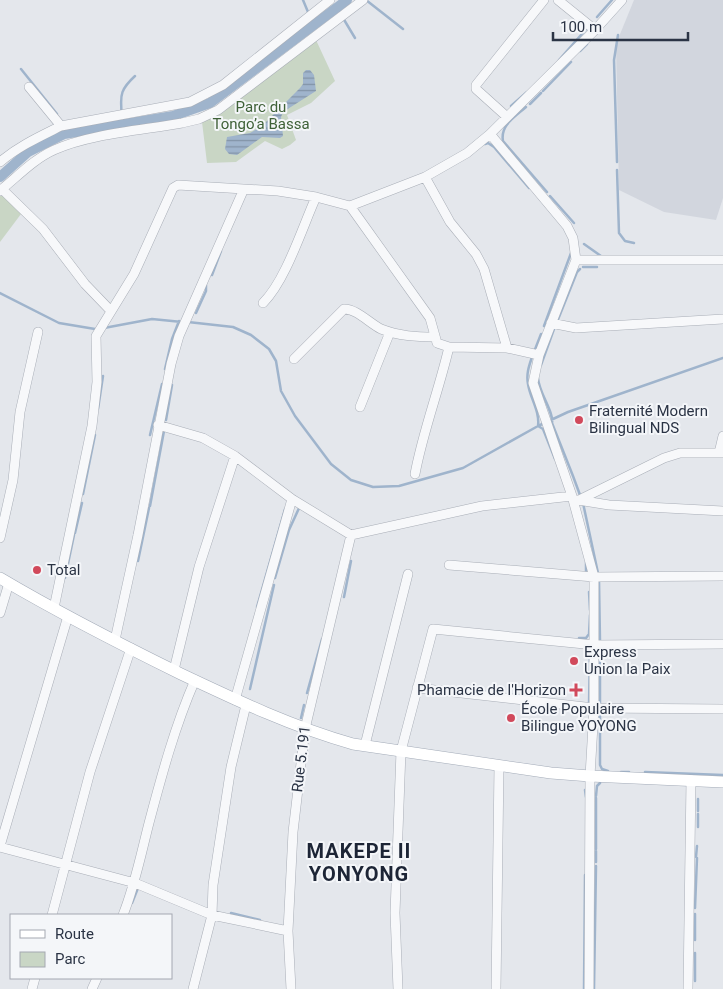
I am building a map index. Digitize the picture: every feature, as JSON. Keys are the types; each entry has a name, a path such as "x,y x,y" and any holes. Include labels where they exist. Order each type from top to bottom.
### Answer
{"main road":[{"path":"4,581 130,648 241,703 305,729 365,746 498,766 590,776 723,782"}],"street":[{"path":"0,162 29,141 61,126 144,112 190,102 202,97 223,85 330,0"},
{"path":"111,311 85,284 43,229 1,190 25,170 59,148 76,142 199,119 218,110 238,97 363,0"},
{"path":"506,116 476,89 476,85 544,0"},
{"path":"558,0 595,30"},
{"path":"54,608 92,426 97,382 96,336 134,274 173,188 178,185 278,191 316,197 350,206 425,177 467,154 490,134 506,116 595,30 622,0"},
{"path":"29,87 61,126"},
{"path":"490,134 567,226 573,238 576,260 539,355 533,383 575,499 594,577 595,645 590,776 589,989"},
{"path":"425,177 450,222 476,254 484,269 507,348"},
{"path":"115,640 138,535 158,425 179,336 243,190"},
{"path":"263,304 270,296 279,279 316,197"},
{"path":"350,206 430,318 437,343 449,348 507,348 539,355"},
{"path":"576,260 723,260"},
{"path":"294,359 344,308 352,310 390,332 405,336 435,337"},
{"path":"551,323 576,328 723,319"},
{"path":"0,538 13,480 20,412 38,332"},
{"path":"360,407 390,332"},
{"path":"415,474 449,348"},
{"path":"158,425 195,435 234,456 292,499 351,535 482,506 575,499 618,506 723,511"},
{"path":"575,499 664,458 680,453 721,453 723,436"},
{"path":"174,670 199,567 234,456"},
{"path":"193,989 212,915 213,885 241,703 292,499"},
{"name":"Rue 5.191","path":"291,989 288,931 293,832 305,729 351,535"},
{"path":"449,565 594,577 723,576"},
{"path":"365,746 408,574"},
{"path":"0,613 4,581"},
{"path":"68,616 0,846 135,883 212,915 288,931"},
{"path":"398,989 395,913 402,751 433,629 595,645 723,644"},
{"path":"52,914 90,772 130,648"},
{"path":"123,914 135,883 180,714 195,680"},
{"path":"417,688 594,708 723,709"},
{"path":"496,989 498,766"},
{"path":"688,989 691,780"}],"shaded area":[{"path":"634,0 723,0 723,198 716,220 664,212 619,190 616,44"}],"green space":[{"name":"Parc du Tongo’a Bassa","path":"316,40 335,81 311,103 287,115 296,140 282,149 265,141 236,162 207,163 202,122 221,113"},
{"path":"0,193 21,214 0,242"}],"water":[{"path":"306,70 310,70 314,75 316,91 283,112 281,117 283,136 280,138 262,137 237,155 229,154 225,149 227,137 250,133 262,126 300,88 303,84 303,73"}],"waterway":[{"path":"303,0 308,12"},
{"path":"0,177 28,152 64,134 173,116 210,103 347,0"},
{"path":"366,0 403,29"},
{"path":"597,17 612,0"},
{"path":"338,7 341,13"},
{"path":"343,18 355,38"},
{"path":"559,60 588,27"},
{"path":"617,162 614,60 618,35"},
{"path":"580,51 587,44"},
{"path":"543,91 571,62"},
{"path":"21,69 57,114"},
{"path":"120,124 122,94 128,83 135,76"},
{"path":"511,106 527,92"},
{"path":"530,104 541,93"},
{"path":"526,107 506,126 503,141 547,192"},
{"path":"485,144 488,143 494,147 529,188"},
{"path":"617,170 619,233 625,241 634,243"},
{"path":"550,196 574,223"},
{"path":"584,244 601,256"},
{"path":"212,275 221,251"},
{"path":"544,326 571,253"},
{"path":"583,267 597,267"},
{"path":"557,322 577,272 580,269"},
{"path":"196,313 206,291 206,285"},
{"path":"0,293 59,323 95,329"},
{"path":"104,328 152,319 182,322"},
{"path":"165,369 172,339 179,321"},
{"path":"188,322 233,327 251,335 269,349 276,361 281,391 295,416 331,464 351,480 373,487 399,486 463,468 538,426 568,412 723,358"},
{"path":"541,365 554,329"},
{"path":"534,352 541,334"},
{"path":"532,357 527,380 529,389 538,415 538,426 543,429 555,459"},
{"path":"98,409 103,376"},
{"path":"538,378 551,413 552,423 573,476"},
{"path":"150,435 162,384"},
{"path":"166,420 172,385"},
{"path":"150,506 164,431"},
{"path":"83,494 95,435"},
{"path":"573,476 580,495"},
{"path":"75,533 82,503"},
{"path":"583,503 598,573"},
{"path":"275,578 289,530 300,506"},
{"path":"138,561 149,508"},
{"path":"257,607 285,509"},
{"path":"65,578 74,535"},
{"path":"344,597 351,561"},
{"path":"586,562 586,574"},
{"path":"599,580 600,641"},
{"path":"250,689 274,585"},
{"path":"589,592 590,610"},
{"path":"579,638 586,638 589,634 590,615"},
{"path":"307,693 322,639"},
{"path":"589,705 590,648"},
{"path":"600,651 600,705"},
{"path":"301,718 304,705"},
{"path":"600,714 600,765 602,769 608,771"},
{"path":"621,772 629,772"},
{"path":"645,772 723,775"},
{"path":"596,796 597,786 600,783"},
{"path":"585,790 586,797"},
{"path":"596,798 596,849"},
{"path":"698,799 698,811"},
{"path":"698,814 698,827"},
{"path":"696,857 697,846"},
{"path":"596,851 596,862"},
{"path":"695,908 697,858"},
{"path":"594,989 596,866"},
{"path":"584,989 585,875"},
{"path":"132,903 138,888"},
{"path":"231,913 260,920"},
{"path":"695,914 695,940"},
{"path":"695,953 695,981"}],"place":[{"name":"Fraternité Modern Bilingual NDS","path":"579,420"},
{"name":"Total","path":"37,570"},
{"name":"Express Union la Paix","path":"574,661"},
{"name":"Phamacie de l'Horizon","path":"576,690"},
{"name":"École Populaire Bilingue YOYONG","path":"511,718"}],"district":[{"name":"MAKEPE II YONYONG","path":"359,862"}]}
